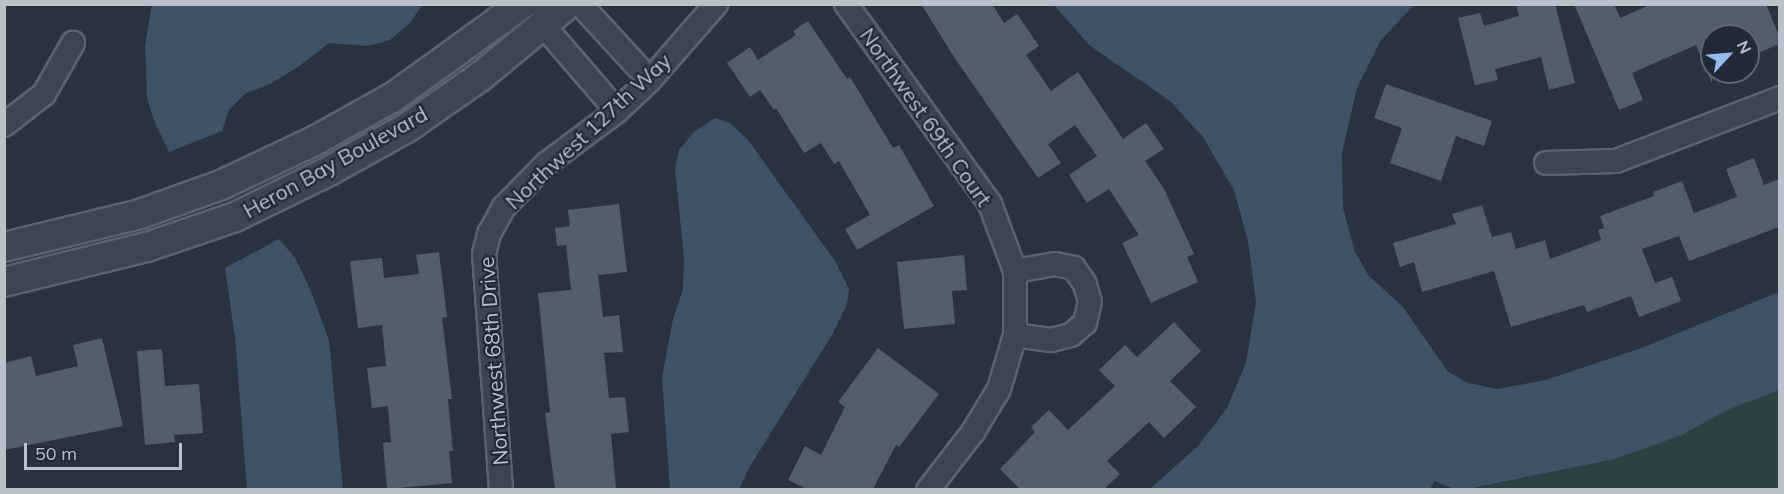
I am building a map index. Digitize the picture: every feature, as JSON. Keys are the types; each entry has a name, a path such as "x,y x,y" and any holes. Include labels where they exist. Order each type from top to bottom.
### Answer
{"street":[{"name":"Heron Bay Boulevard","path":"4,247 154,209 221,185 316,140 395,96 522,4"},
{"name":"Heron Bay Boulevard","path":"4,282 166,240 235,217 408,127 481,76 544,15 568,4"},
{"path":"580,4 650,80"},
{"name":"Northwest 127th Way","path":"489,234 504,207 546,164 617,111 650,80 716,4"},
{"name":"Northwest 69th Court","path":"846,4 990,204 1015,271 1015,335"},
{"path":"544,15 617,111"},
{"path":"4,125 44,94 73,43"},
{"path":"1546,164 1616,162 1779,98"},
{"name":"Northwest 68th Drive","path":"489,234 484,254 501,489"},
{"path":"928,489 973,432 999,389 1015,335 1051,340 1071,335 1085,323 1090,302 1085,284 1074,268 1055,264 1015,271"}],"green space":[{"path":"1779,390 1779,489 1468,490 1615,459 1682,435 1727,410"}],"water":[{"path":"152,4 422,5 410,23 390,40 368,46 329,43 298,67 270,84 246,93 229,110 222,131 169,152 155,123 147,98 145,46"},
{"path":"1054,5 1414,5 1381,40 1357,88 1342,153 1343,208 1355,252 1369,276 1403,307 1448,372 1468,383 1497,389 1546,380 1639,349 1779,292 1779,390 1727,410 1682,435 1615,459 1468,489 1454,489 1434,481 1430,490 1150,489 1198,446 1227,408 1246,363 1256,302 1248,241 1234,190 1203,137 1170,101 1089,45"},
{"path":"715,118 730,123 748,140 835,261 849,289 847,304 832,335 750,466 739,489 670,489 662,377 673,319 683,289 684,259 675,168 679,150 694,132"},
{"path":"279,239 295,258 310,289 329,340 343,489 247,489 235,337 225,268"}],"building":[{"path":"921,4 992,4 1004,23 1017,14 1039,46 1026,55 1051,91 1078,72 1123,139 1146,123 1164,149 1145,161 1164,189 1194,254 1187,257 1198,282 1151,303 1122,243 1139,235 1109,189 1087,203 1069,175 1097,156 1075,125 1048,144 1061,163 1038,178 954,57"},
{"path":"1516,4 1555,4 1575,83 1549,90 1541,57 1495,69 1498,80 1475,85 1458,18 1480,13 1484,26 1519,16"},
{"path":"1574,4 1614,4 1620,18 1652,4 1766,4 1779,36 1779,44 1760,52 1760,24 1700,24 1700,54 1696,45 1632,73 1643,100 1619,110"},
{"path":"808,21 847,79 850,77 893,148 899,145 934,206 857,250 845,229 870,215 839,161 834,164 821,143 804,153 776,108 774,110 760,90 750,97 727,63 750,47 758,60 796,35 793,31"},
{"path":"1386,84 1492,121 1484,146 1456,136 1441,181 1390,163 1402,128 1374,118"},
{"path":"1754,158 1764,185 1779,179 1779,227 1689,261 1679,236 1642,249 1655,283 1672,277 1681,301 1639,317 1631,296 1587,312 1584,305 1511,327 1494,271 1422,292 1414,262 1400,267 1393,243 1456,224 1452,214 1482,205 1492,237 1511,232 1516,249 1545,240 1550,259 1601,240 1598,230 1604,228 1600,216 1654,196 1653,192 1682,181 1694,213 1737,197 1726,169"},
{"path":"619,204 627,272 598,275 603,317 619,315 623,352 604,353 609,398 625,397 629,432 611,434 616,489 555,489 545,413 550,412 538,293 571,290 566,245 557,246 555,228 570,226 568,210"},
{"path":"439,252 447,317 442,318 452,399 448,399 453,451 449,451 452,483 387,489 383,443 391,442 388,406 372,408 367,368 386,366 382,325 358,328 350,261 382,258 384,278 419,274 416,255"},
{"path":"964,255 967,290 952,291 955,324 904,329 897,262"},
{"path":"1174,322 1201,351 1170,381 1196,407 1164,438 1149,422 1107,461 1120,474 1104,489 1020,489 1000,469 1035,432 1031,427 1049,410 1068,430 1115,386 1099,370 1125,345 1137,357"},
{"path":"102,338 123,426 4,450 4,363 31,356 36,376 78,366 73,345"},
{"path":"878,348 939,394 899,447 896,445 873,489 807,489 788,480 805,446 821,455 845,407 838,402"},
{"path":"162,349 165,386 199,384 203,433 174,435 175,442 145,445 137,351"}]}
